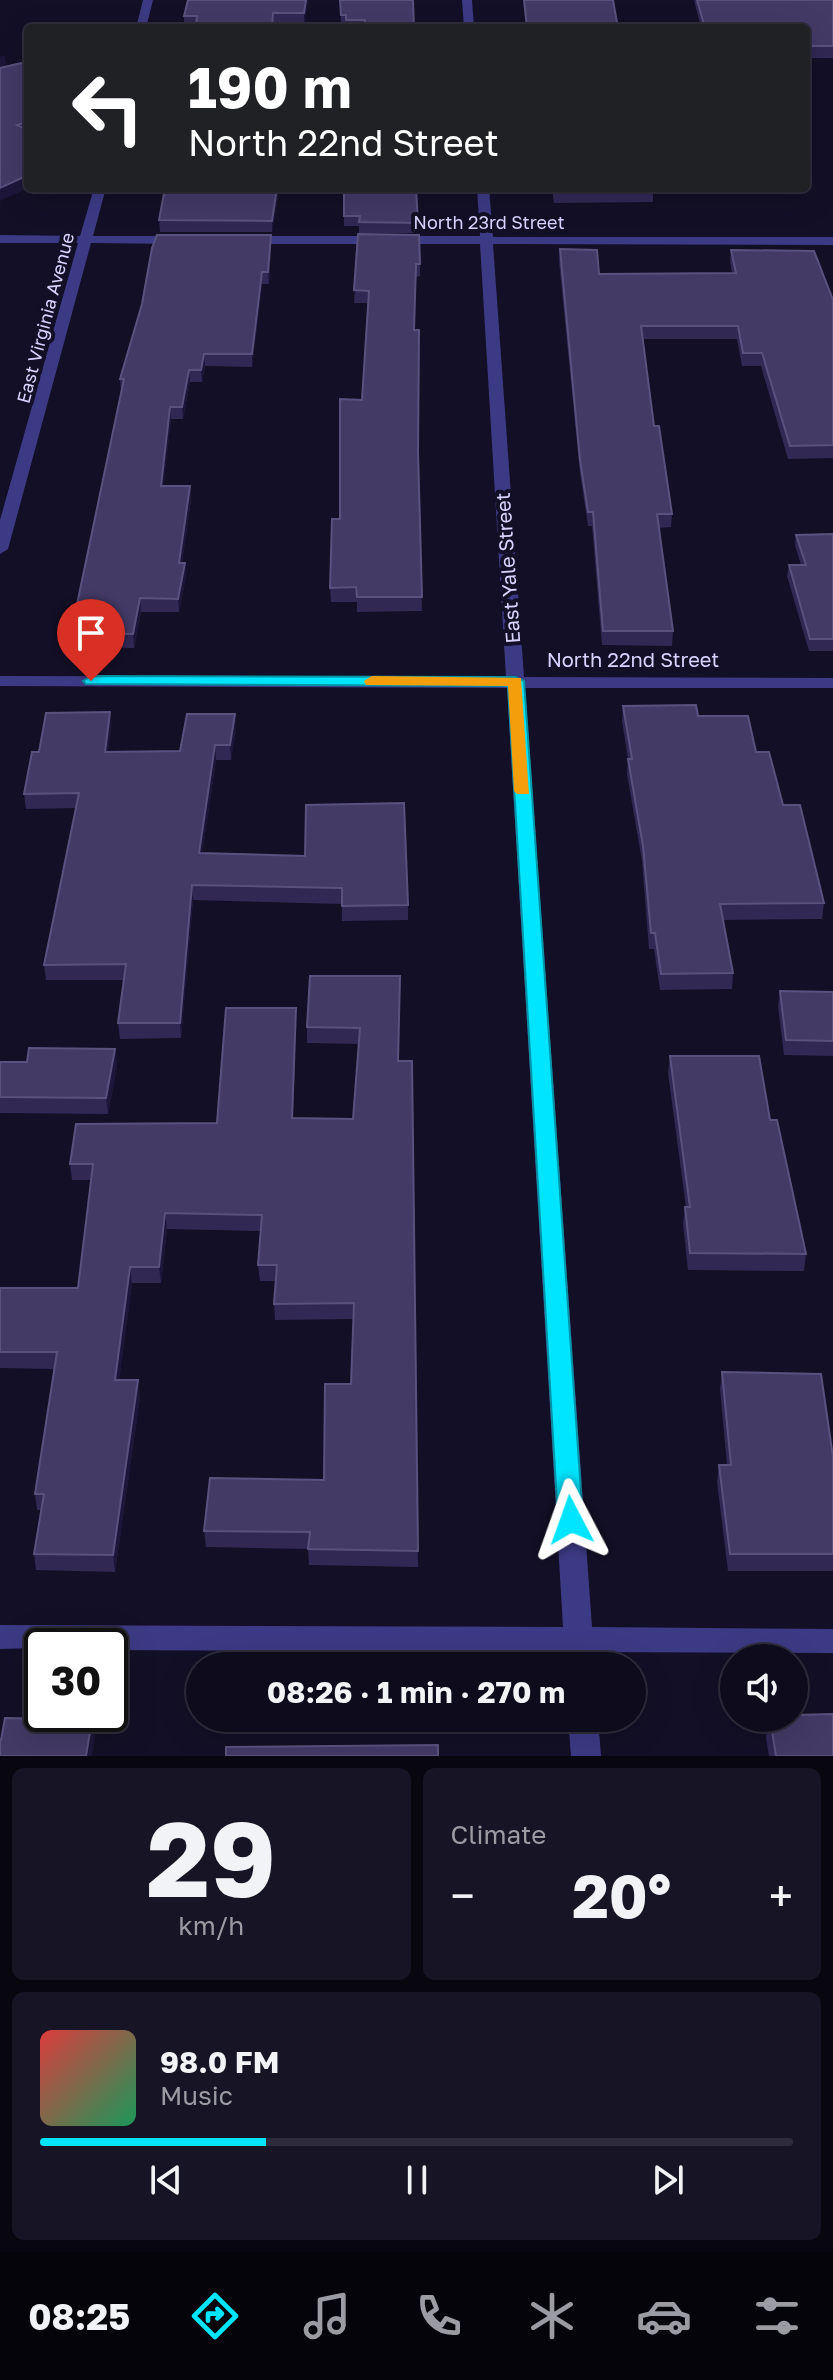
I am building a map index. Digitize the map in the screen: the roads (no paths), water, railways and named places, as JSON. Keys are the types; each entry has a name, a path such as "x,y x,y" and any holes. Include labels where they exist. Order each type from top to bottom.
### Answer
{"street":[{"path":"142,24 148,0"},
{"path":"467,0 469,24"},
{"name":"East Virginia Avenue","path":"0,549 99,192"},
{"name":"East Yale Street","path":"483,192 579,1652"},
{"path":"0,239 204,240"},
{"name":"North 23rd Street","path":"234,240 833,241"},
{"name":"North 22nd Street","path":"0,681 833,683"},
{"path":"0,1637 543,1652"},
{"path":"600,1652 833,1641"},
{"path":"584,1732 586,1756"}]}
